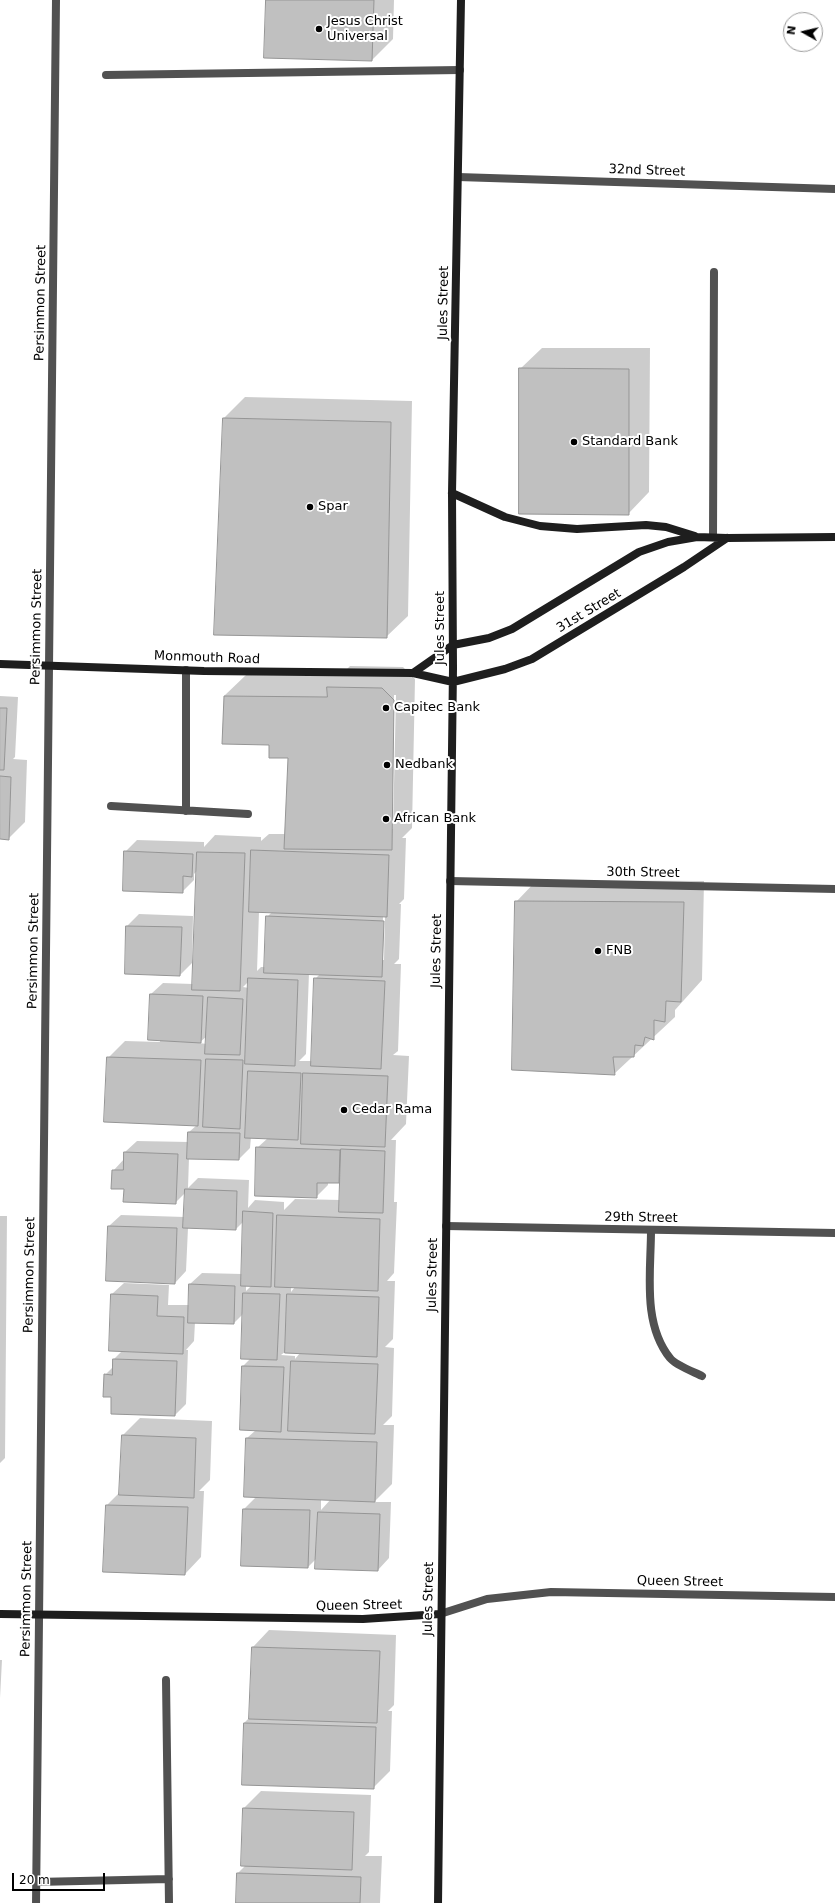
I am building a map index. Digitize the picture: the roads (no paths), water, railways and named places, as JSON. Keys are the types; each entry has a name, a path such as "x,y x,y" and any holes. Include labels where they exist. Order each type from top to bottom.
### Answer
{"main road":[{"name":"Jules Street","path":"438,1903 440,1614 453,682 452,493 461,0"},
{"path":"452,493 505,518 540,526 577,529 652,526 666,527 697,537"},
{"name":"31st Street","path":"453,645 489,638 512,629 639,552 668,542 697,537 835,537"},
{"name":"31st Street","path":"453,682 505,669 532,659 684,567 727,538"},
{"path":"413,673 453,645"},
{"name":"Monmouth Road","path":"0,664 49,664 186,670 413,673 453,682"},
{"name":"Queen Street","path":"0,1614 363,1619 440,1614"}],"street":[{"name":"Persimmon Street","path":"36,1903 56,0"},
{"path":"106,75 460,70"},
{"name":"32nd Street","path":"458,177 835,189"},
{"path":"713,537 714,272"},
{"path":"186,670 186,811"},
{"path":"111,806 248,814"},
{"name":"30th Street","path":"450,881 835,889"},
{"name":"29th Street","path":"446,1226 835,1233"},
{"path":"651,1230 650,1307 656,1335 671,1360 702,1376"},
{"name":"Queen Street","path":"440,1614 486,1599 551,1592 835,1597"},
{"path":"166,1680 169,1903"},
{"path":"36,1882 169,1879"}],"place":[{"name":"Jesus Christ Universal","path":"319,29"},
{"name":"Standard Bank","path":"574,442"},
{"name":"Spar","path":"310,507"},
{"name":"Capitec Bank","path":"386,708"},
{"name":"Nedbank","path":"387,765"},
{"name":"African Bank","path":"386,819"},
{"name":"FNB","path":"598,951"},
{"name":"Cedar Rama","path":"344,1110"}]}
